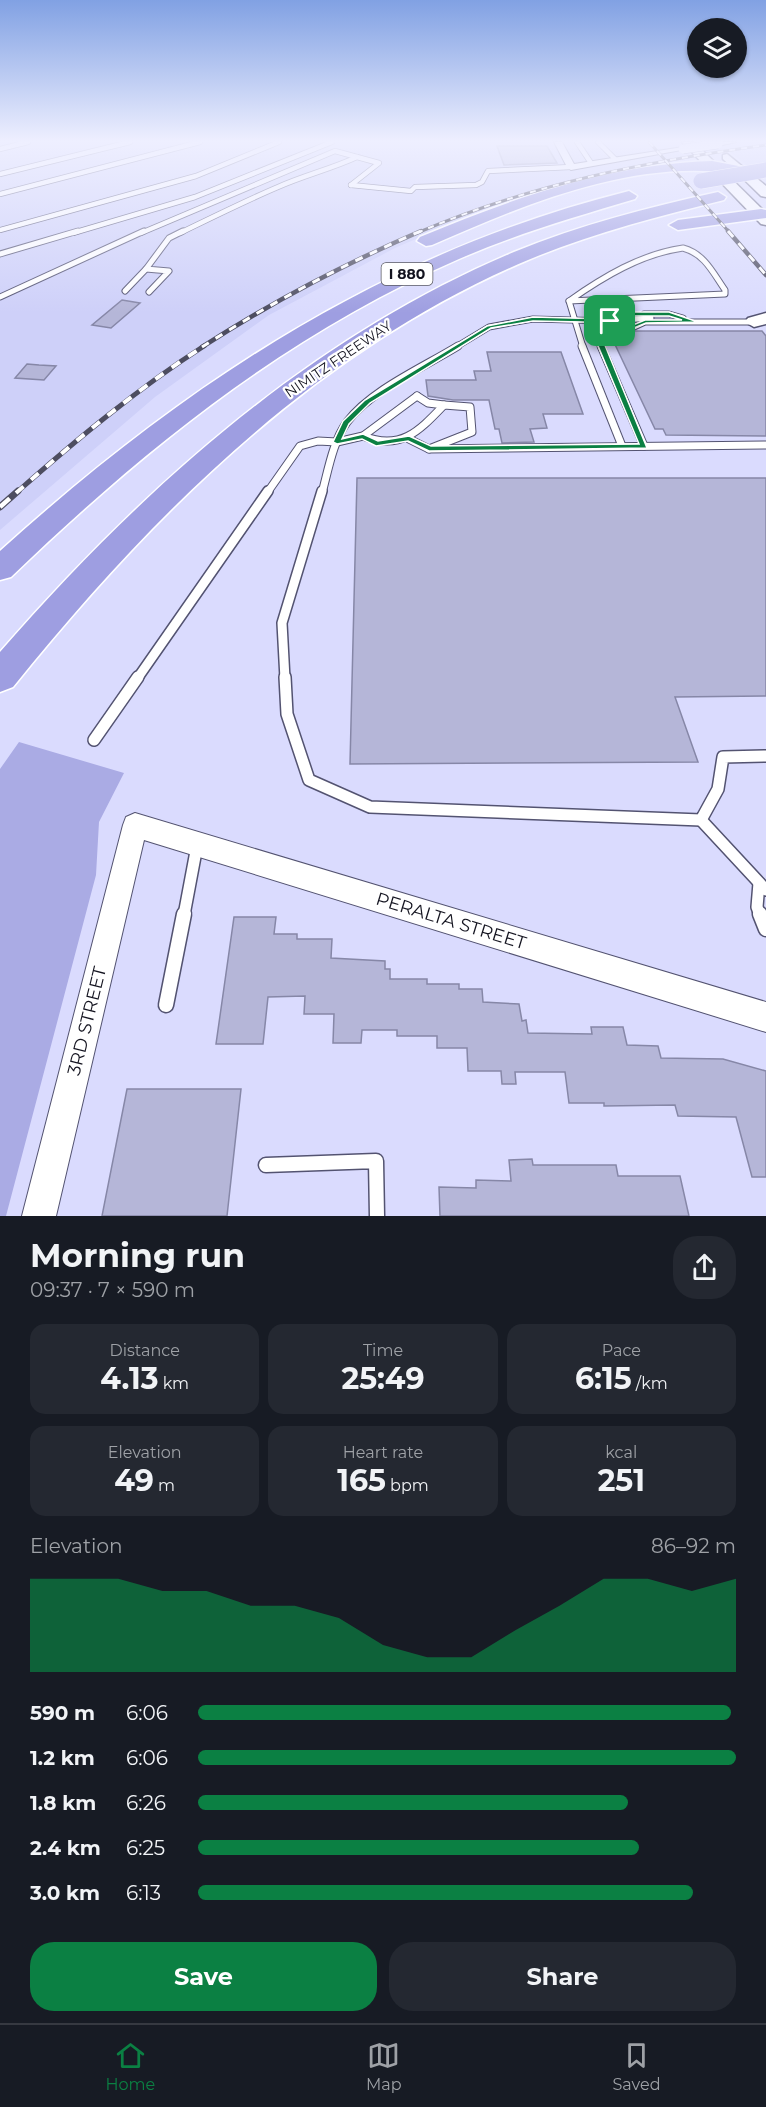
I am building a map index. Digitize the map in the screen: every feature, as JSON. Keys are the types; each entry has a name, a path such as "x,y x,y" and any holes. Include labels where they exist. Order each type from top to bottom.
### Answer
{"highway":[{"path":"411,249 477,219 538,199"},
{"name":"I 880","path":"0,569 79,496 147,439 255,360 317,322 383,286 508,233 622,199"},
{"name":"NIMITZ FREEWAY","path":"0,677 114,549 219,449 268,407 343,353 401,317 491,269 596,229 711,199"},
{"path":"219,449 268,423 399,340 486,294 569,257 612,239 641,231 764,216"},
{"path":"147,439 202,388 253,348 362,277"}],"main road":[{"path":"741,199 764,216"}],"street":[{"name":"PERALTA STREET","path":"135,825 766,1017"},
{"name":"3RD STREET","path":"39,1216 135,825"}],"lane":[{"path":"0,230 113,199"},
{"path":"0,254 189,199"},
{"path":"0,297 124,240 222,199"},
{"path":"125,291 146,269 169,238 253,199"},
{"path":"569,301 725,294 695,251 680,247 604,277 569,301 568,310 575,321 575,328 622,446"},
{"path":"146,269 169,271 148,292"},
{"path":"695,322 683,318 518,321 479,332 367,401 346,423 337,442 282,623 286,714 309,780 370,807 701,820 764,886 757,907 766,929"},
{"path":"587,321 596,333 644,446"},
{"path":"610,321 634,327 645,321 762,321"},
{"path":"669,322 675,331"},
{"path":"708,322 714,331"},
{"path":"94,740 300,446 318,441 337,442 363,436 417,396 428,404 470,407 472,432 429,449"},
{"path":"363,436 376,443 409,438 444,405"},
{"path":"409,438 429,449 766,445"},
{"path":"701,820 718,789 723,757 766,756"},
{"path":"166,1005 197,844"},
{"path":"266,1165 376,1161 377,1216"}],"shaded area":[{"path":"0,199 520,199 488,208 395,248 269,315 155,397 0,530"},
{"path":"19,742 124,773 99,822 96,875 6,1216 0,1216 0,769"}],"building":[{"path":"122,300 140,303 111,328 92,325"},
{"path":"616,331 762,331 766,336 766,436 666,435 663,429 655,429 611,336 619,336"},
{"path":"487,352 561,352 583,414 543,414 547,428 530,429 534,442 502,443 499,429 495,429 489,400 453,400 428,396 426,380 476,380 474,371 491,371"},
{"path":"27,364 56,366 44,380 15,378"},
{"path":"357,478 766,478 766,696 675,697 698,762 350,764"},
{"path":"234,917 276,917 274,934 297,934 297,939 332,939 331,958 385,961 385,969 390,969 390,979 427,979 427,984 459,984 459,989 482,989 483,1002 519,1004 522,1021 526,1020 528,1033 592,1034 591,1027 623,1027 627,1045 658,1046 661,1058 723,1059 766,1071 766,1177 752,1177 736,1117 678,1116 675,1105 604,1106 604,1103 569,1103 565,1072 515,1072 516,1084 502,1084 501,1071 468,1071 467,1048 437,1048 437,1036 397,1036 397,1030 362,1030 361,1043 333,1043 334,1014 304,1014 305,996 268,997 263,1044 216,1044"},
{"path":"127,1089 241,1089 227,1216 102,1216"},
{"path":"532,1159 533,1165 616,1165 618,1176 680,1176 689,1216 440,1216 439,1187 476,1188 476,1180 511,1181 509,1160"}],"railway":[{"path":"417,233 509,199"},
{"path":"700,199 730,233"},
{"path":"202,347 309,284 421,231"},
{"path":"728,231 766,275"},
{"path":"16,493 107,416 204,346"},
{"path":"0,507 18,491"}],"route":[{"path":"610,321 533,319 489,327 367,401 346,423 337,442 363,436 376,443 409,438 429,449 644,446 596,333 587,321 610,321 634,327 644,324 645,321 695,322 669,314 617,314 611,317 610,321"}]}
